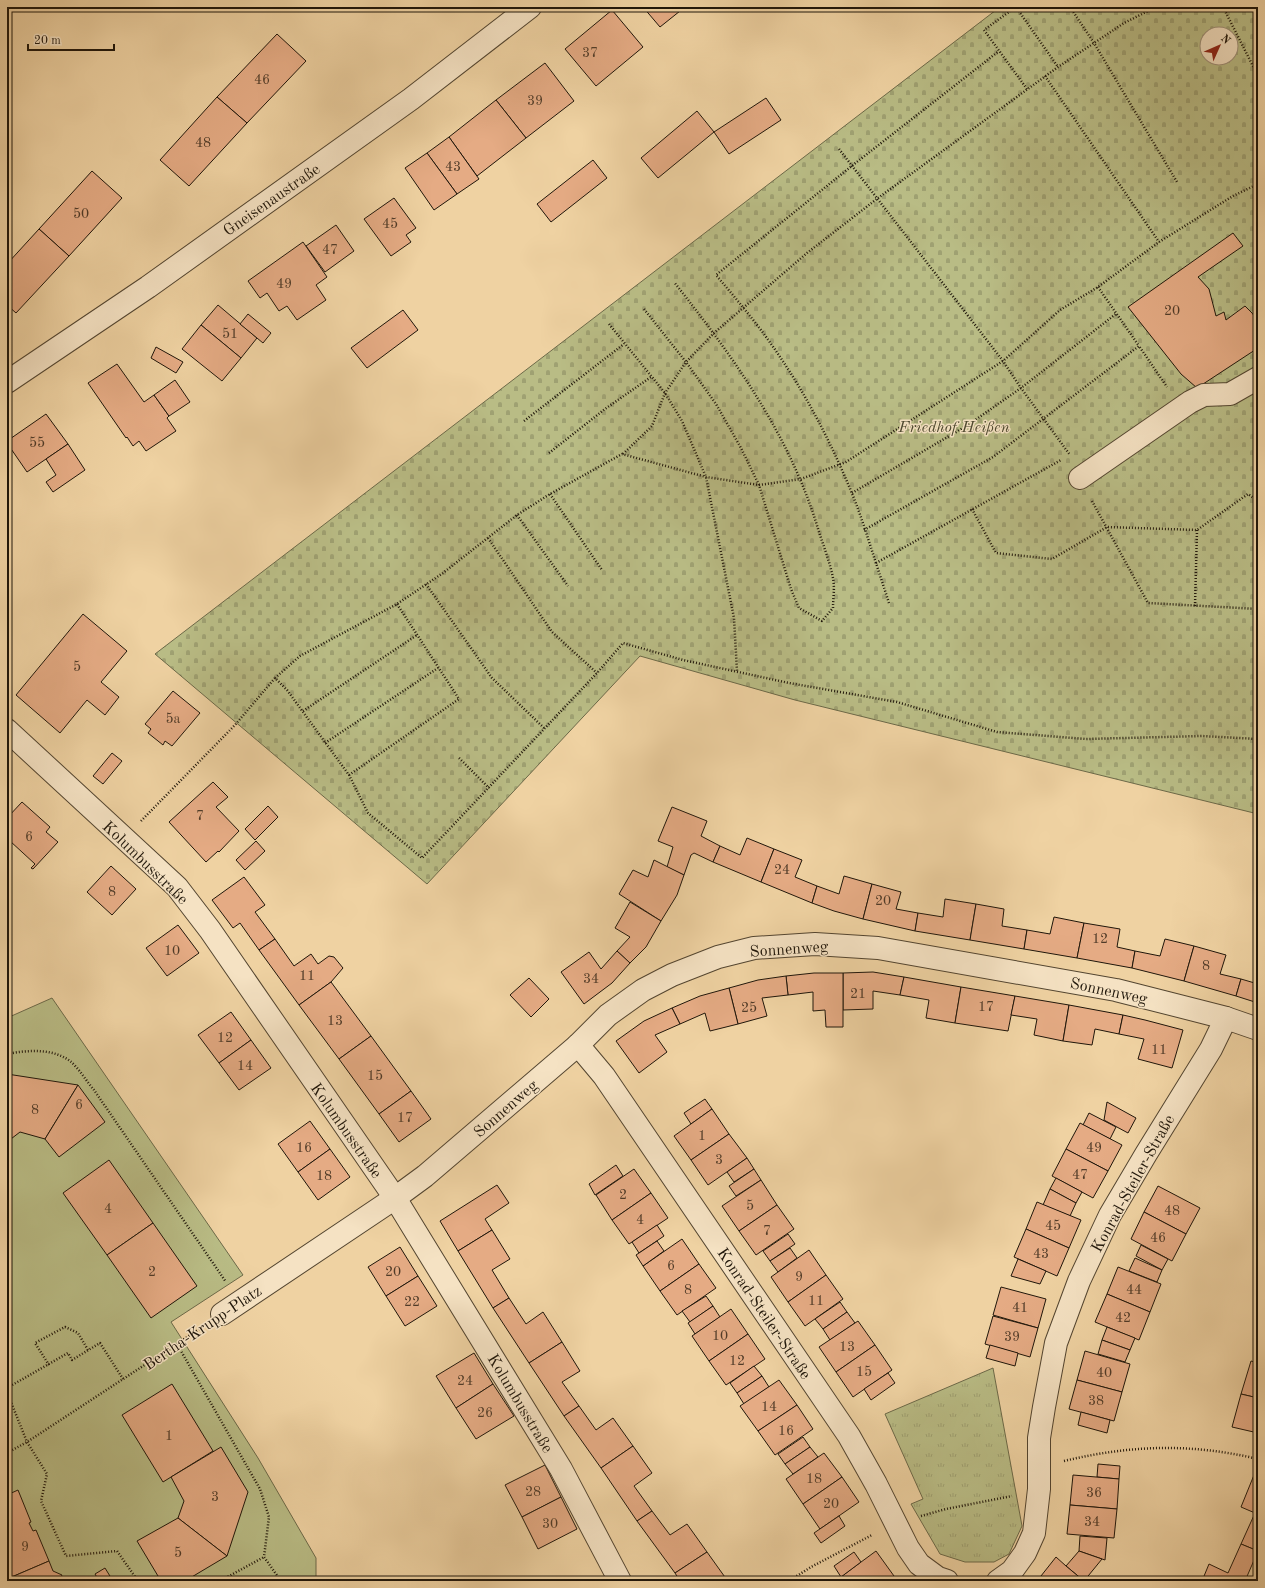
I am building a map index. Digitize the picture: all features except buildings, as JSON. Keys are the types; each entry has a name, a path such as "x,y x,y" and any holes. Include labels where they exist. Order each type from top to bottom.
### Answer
{"street":[{"name":"Gneisenaustraße","path":"7,382 148,287 411,99 530,7"},
{"path":"1080,478 1182,408 1204,395 1230,394 1258,378"},
{"name":"Kolumbusstraße","path":"7,730 177,887 210,930 395,1198 561,1468 620,1581"},
{"name":"Sonnenweg","path":"395,1198 425,1176 578,1045 608,1015 643,990 672,975 718,957 754,948 815,944 878,948 1108,989 1226,1018 1258,1029"},
{"name":"Konrad-Steiler-Straße","path":"998,1581 1012,1571 1026,1554 1034,1533 1040,1489 1039,1438 1056,1343 1079,1281 1110,1215 1211,1049 1226,1018"},
{"name":"Konrad-Steiler-Straße","path":"578,1045 604,1076 844,1430 876,1484 908,1548 919,1564 938,1578 947,1581"},
{"name":"Bertha-Krupp-Platz","path":"222,1314 395,1198"}],"path":[{"path":"1027,89 984,30 1016,7 1058,66"},
{"path":"1070,7 1094,43 1177,182"},
{"path":"124,839 235,725 275,678 300,656 397,604 426,584 517,515 550,494 622,454 652,426 665,393 686,362 714,333 807,253 878,198 1058,66 1124,23 1156,7"},
{"path":"1223,7 1258,76"},
{"path":"889,603 852,493 840,465 810,405 780,356 744,308 716,275 853,165 999,51"},
{"path":"1045,76 1159,242"},
{"path":"839,149 853,165 1003,361 1070,454 1080,478 1148,604 1258,609"},
{"path":"622,454 706,477 759,484 801,479 840,465 1003,361 1060,310 1098,287 1159,242 1233,196 1258,184"},
{"path":"644,309 686,362 719,410 741,448 759,484 791,589 799,608 822,621 833,608 833,579 815,518 801,479 768,414 734,360 674,282"},
{"path":"1098,287 1182,408"},
{"path":"852,493 968,425 1021,388 1117,313"},
{"path":"608,324 665,393 682,421 706,477 734,618 737,671"},
{"path":"524,421 624,344"},
{"path":"864,530 993,457 1045,419 1139,346"},
{"path":"549,453 605,409 651,377"},
{"path":"876,563 1070,454"},
{"path":"550,494 602,570"},
{"path":"972,509 996,553 1052,559 1107,527 1197,530 1248,494 1258,501"},
{"path":"517,515 568,586"},
{"path":"1195,606 1197,530"},
{"path":"488,538 552,632 597,673"},
{"path":"426,584 492,678 544,728"},
{"path":"349,775 459,700 397,604"},
{"path":"303,711 416,635"},
{"path":"275,678 287,690 349,775 368,813 422,858 597,673 623,643 683,660 789,683 897,702 997,732 1086,739 1202,736 1258,739"},
{"path":"325,743 438,668"},
{"path":"459,758 489,788"},
{"path":"7,1054 22,1051 50,1052 71,1062 94,1090 239,1302"},
{"name":"Bertha-Krupp-Platz","path":"7,1453 27,1442 222,1314"},
{"path":"49,1365 35,1343 65,1327 78,1333 88,1350"},
{"path":"7,1388 68,1353 72,1360 100,1343 123,1379"},
{"path":"177,1344 260,1489 269,1517 264,1557 281,1581"},
{"path":"7,1392 27,1442 47,1474 41,1501 66,1556 117,1551 138,1581"},
{"path":"1040,1467 1086,1456 1133,1449 1181,1447 1227,1452 1258,1460"},
{"path":"789,1581 851,1545 896,1523 946,1509 973,1505 1040,1489"},
{"path":"220,1581 264,1557"}],"green space":[{"name":"Friedhof Heißen","path":"1000,7 1258,7 1258,814 795,700 640,656 427,884 155,654"},
{"path":"52,998 243,1275 171,1322 258,1458 316,1558 316,1581 7,1581 7,1018"},
{"path":"993,1368 1022,1526 1009,1554 994,1562 965,1562 940,1554 911,1504 923,1499 885,1414"}]}
